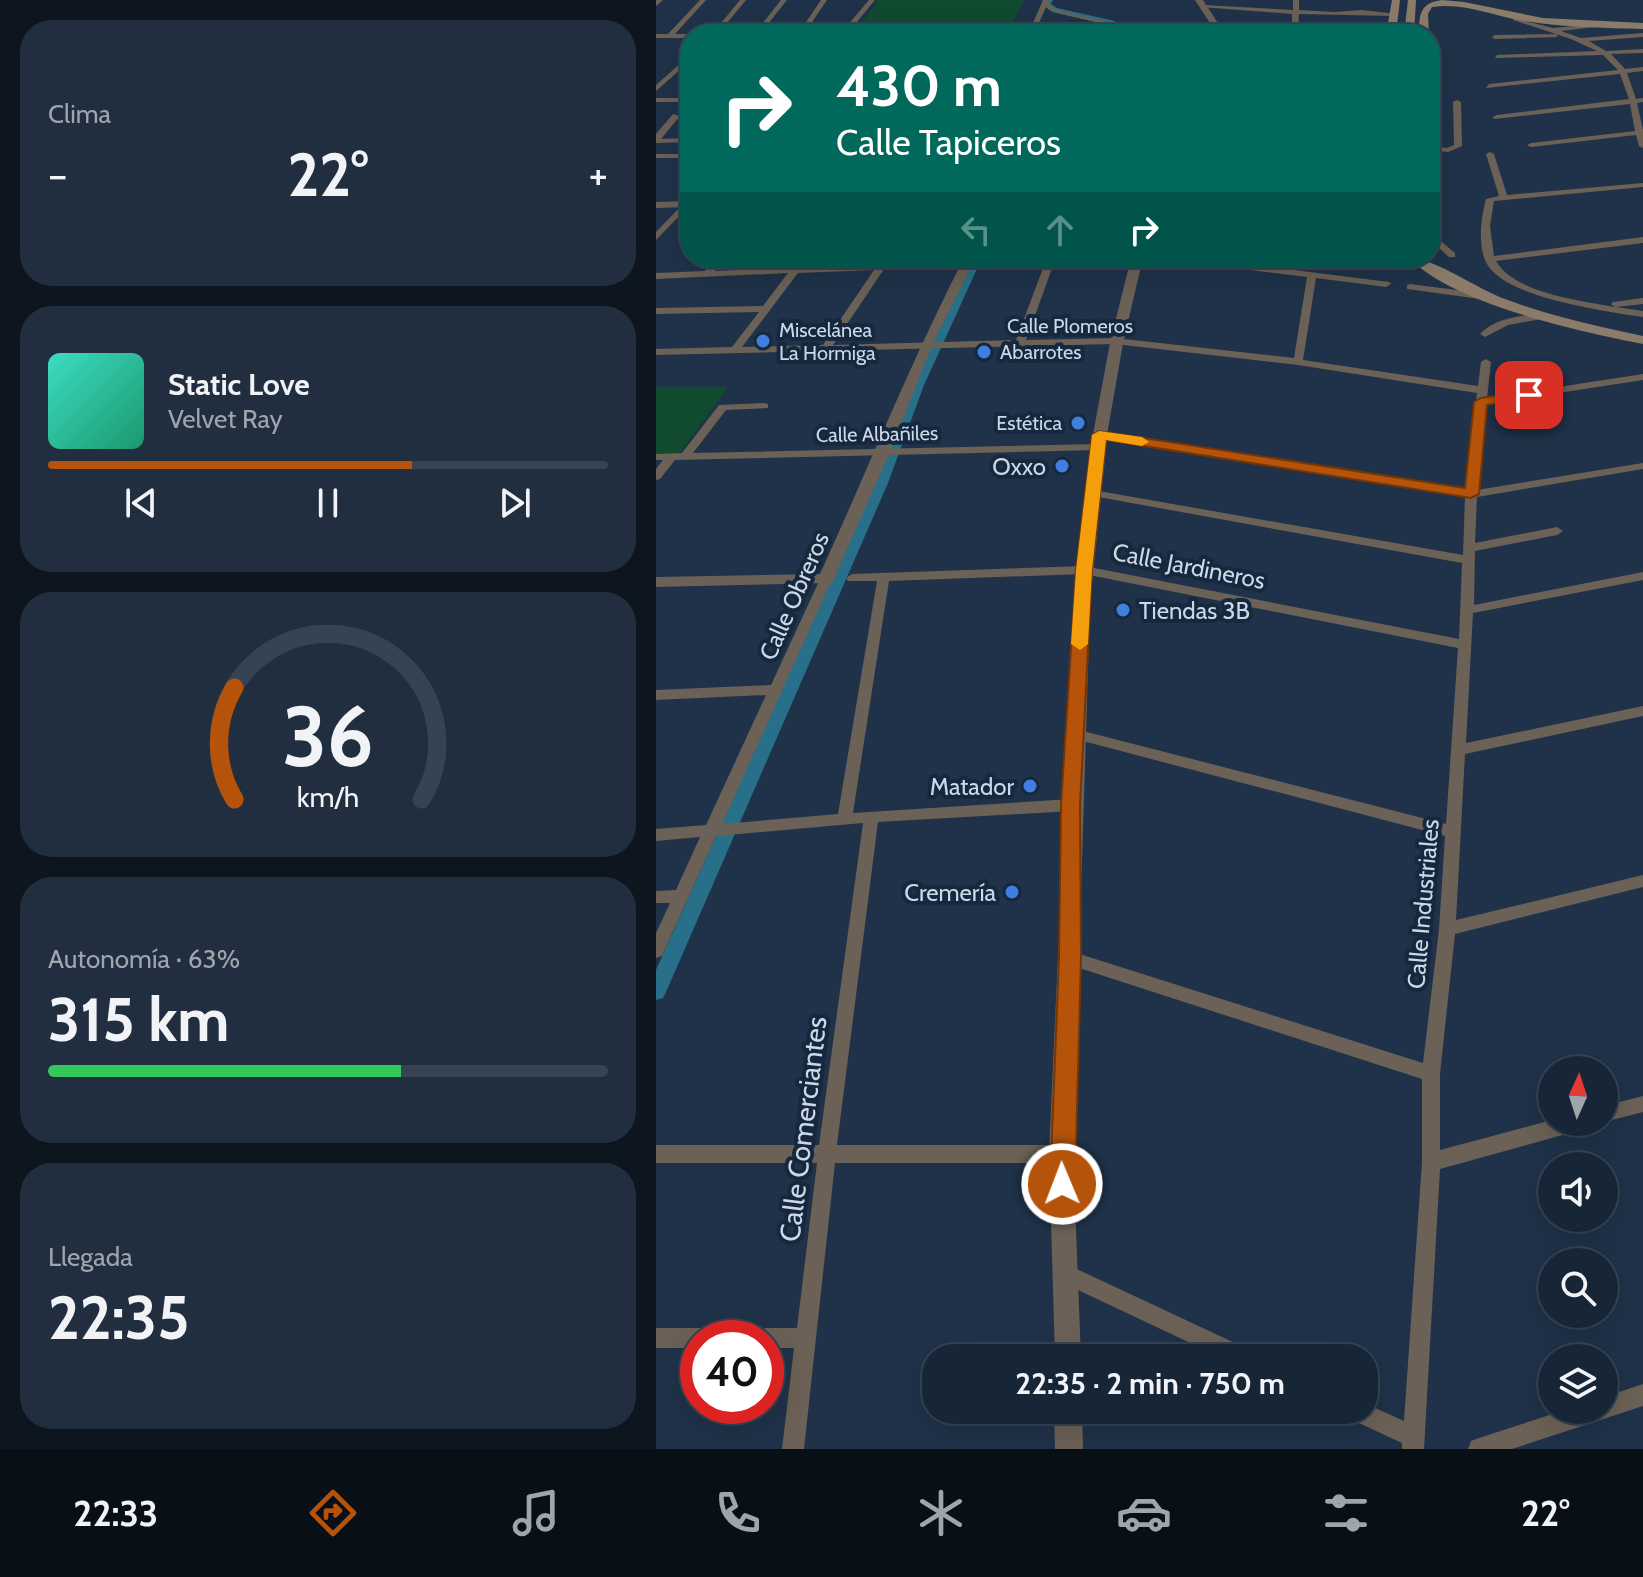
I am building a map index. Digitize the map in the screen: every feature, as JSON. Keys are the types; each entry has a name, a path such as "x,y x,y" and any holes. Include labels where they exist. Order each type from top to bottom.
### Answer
{"main road":[{"path":"1392,24 1396,0"},
{"path":"1410,24 1412,0"},
{"path":"1470,0 1515,19"},
{"path":"1424,24 1424,11 1434,3 1469,4 1515,19 1643,26"},
{"path":"1440,264 1472,283 1511,299 1643,327"},
{"path":"1429,268 1480,296 1544,316 1643,340"}],"street":[{"path":"681,24 703,0"},
{"path":"723,24 743,0"},
{"path":"765,24 784,0"},
{"path":"808,24 824,0"},
{"path":"852,24 872,0"},
{"path":"1295,24 1296,0"},
{"path":"1035,24 1045,1 1061,13 1111,24"},
{"path":"1202,3 1295,13 1393,14"},
{"path":"1202,3 1216,24"},
{"path":"1515,19 1550,29 1607,53 1623,71 1643,146"},
{"path":"670,36 680,25"},
{"path":"1550,29 1609,25"},
{"path":"1577,40 1643,35"},
{"path":"656,36 680,36"},
{"path":"1495,37 1565,36"},
{"path":"1497,57 1643,51"},
{"path":"656,89 680,66"},
{"path":"1489,86 1643,69"},
{"path":"656,100 680,100"},
{"path":"1497,117 1643,100"},
{"path":"1440,151 1458,146 1457,102"},
{"path":"656,140 676,116"},
{"path":"1531,145 1641,133"},
{"path":"656,140 680,140"},
{"path":"1490,154 1504,197"},
{"path":"656,156 680,156"},
{"path":"1643,185 1490,199 1489,259 1496,270 1516,283 1600,307 1643,314"},
{"path":"656,205 680,203"},
{"path":"656,237 680,212"},
{"path":"1489,259 1643,240"},
{"path":"1440,244 1452,255"},
{"path":"708,273 712,268"},
{"path":"656,276 817,268"},
{"path":"826,348 880,268"},
{"name":"Calle Obreros","path":"656,951 717,830 775,690 826,579 891,452 932,345 970,268"},
{"path":"1020,343 1048,268"},
{"path":"1068,1344 1061,1154 1070,958 1071,805 1084,570 1099,441 1115,341 1134,268"},
{"path":"1264,268 1386,284"},
{"path":"735,350 795,270"},
{"path":"1298,362 1312,274"},
{"path":"1410,287 1480,296"},
{"path":"1600,307 1643,301"},
{"path":"656,311 766,309"},
{"path":"1485,334 1490,328 1505,323 1544,316"},
{"name":"Calle Plomeros","path":"656,352 1115,341 1298,362 1481,396 1643,377"},
{"name":"Calle Industriales","path":"1413,1443 1431,1162 1431,1074 1447,929 1471,494 1486,362"},
{"path":"685,456 723,407 764,406"},
{"name":"Calle Albañiles","path":"656,457 891,452 1099,441 1471,494 1643,466"},
{"path":"656,477 671,457"},
{"path":"1093,493 1468,554 1557,531"},
{"name":"Calle Jardineros","path":"852,578 1084,570 1465,645"},
{"path":"845,819 884,576"},
{"path":"1467,610 1643,576"},
{"path":"656,582 826,579"},
{"path":"656,695 775,690"},
{"path":"1458,750 1643,711"},
{"path":"1075,734 1453,832"},
{"path":"656,835 871,817 1071,805"},
{"name":"Calle Comerciantes","path":"793,1449 871,817"},
{"path":"1447,929 1643,881"},
{"path":"656,897 682,896"},
{"path":"1070,958 1431,1074"},
{"path":"1618,1110 1643,1104"},
{"path":"1431,1162 1538,1133"},
{"path":"656,1154 1061,1154"},
{"path":"1066,1274 1215,1344"},
{"path":"656,1338 680,1338"},
{"path":"784,1338 806,1338"},
{"path":"1618,1403 1643,1395"},
{"path":"1378,1423 1413,1443"},
{"path":"1068,1424 1069,1449"},
{"path":"1479,1449 1555,1424"}],"green space":[{"path":"878,0 1024,0 1012,24 861,24"},
{"path":"656,387 728,387 677,457 656,457"}],"waterway":[{"path":"1049,0 1047,5 1055,10 1113,24"},
{"path":"656,992 881,483 918,385 972,268"}],"slow traffic":[{"path":"1080,644 1084,570 1099,435 1142,442"}],"place":[{"name":"Miscelánea La Hormiga","path":"763,341"},
{"name":"Abarrotes","path":"984,352"},
{"name":"Estética","path":"1078,423"},
{"name":"Oxxo","path":"1062,466"},
{"name":"Tiendas 3B","path":"1123,610"},
{"name":"Matador","path":"1030,786"},
{"name":"Cremería","path":"1012,892"}],"route":[{"path":"1062,1184 1070,958 1071,805 1084,570 1099,435 1471,494 1481,402 1529,395"}]}
